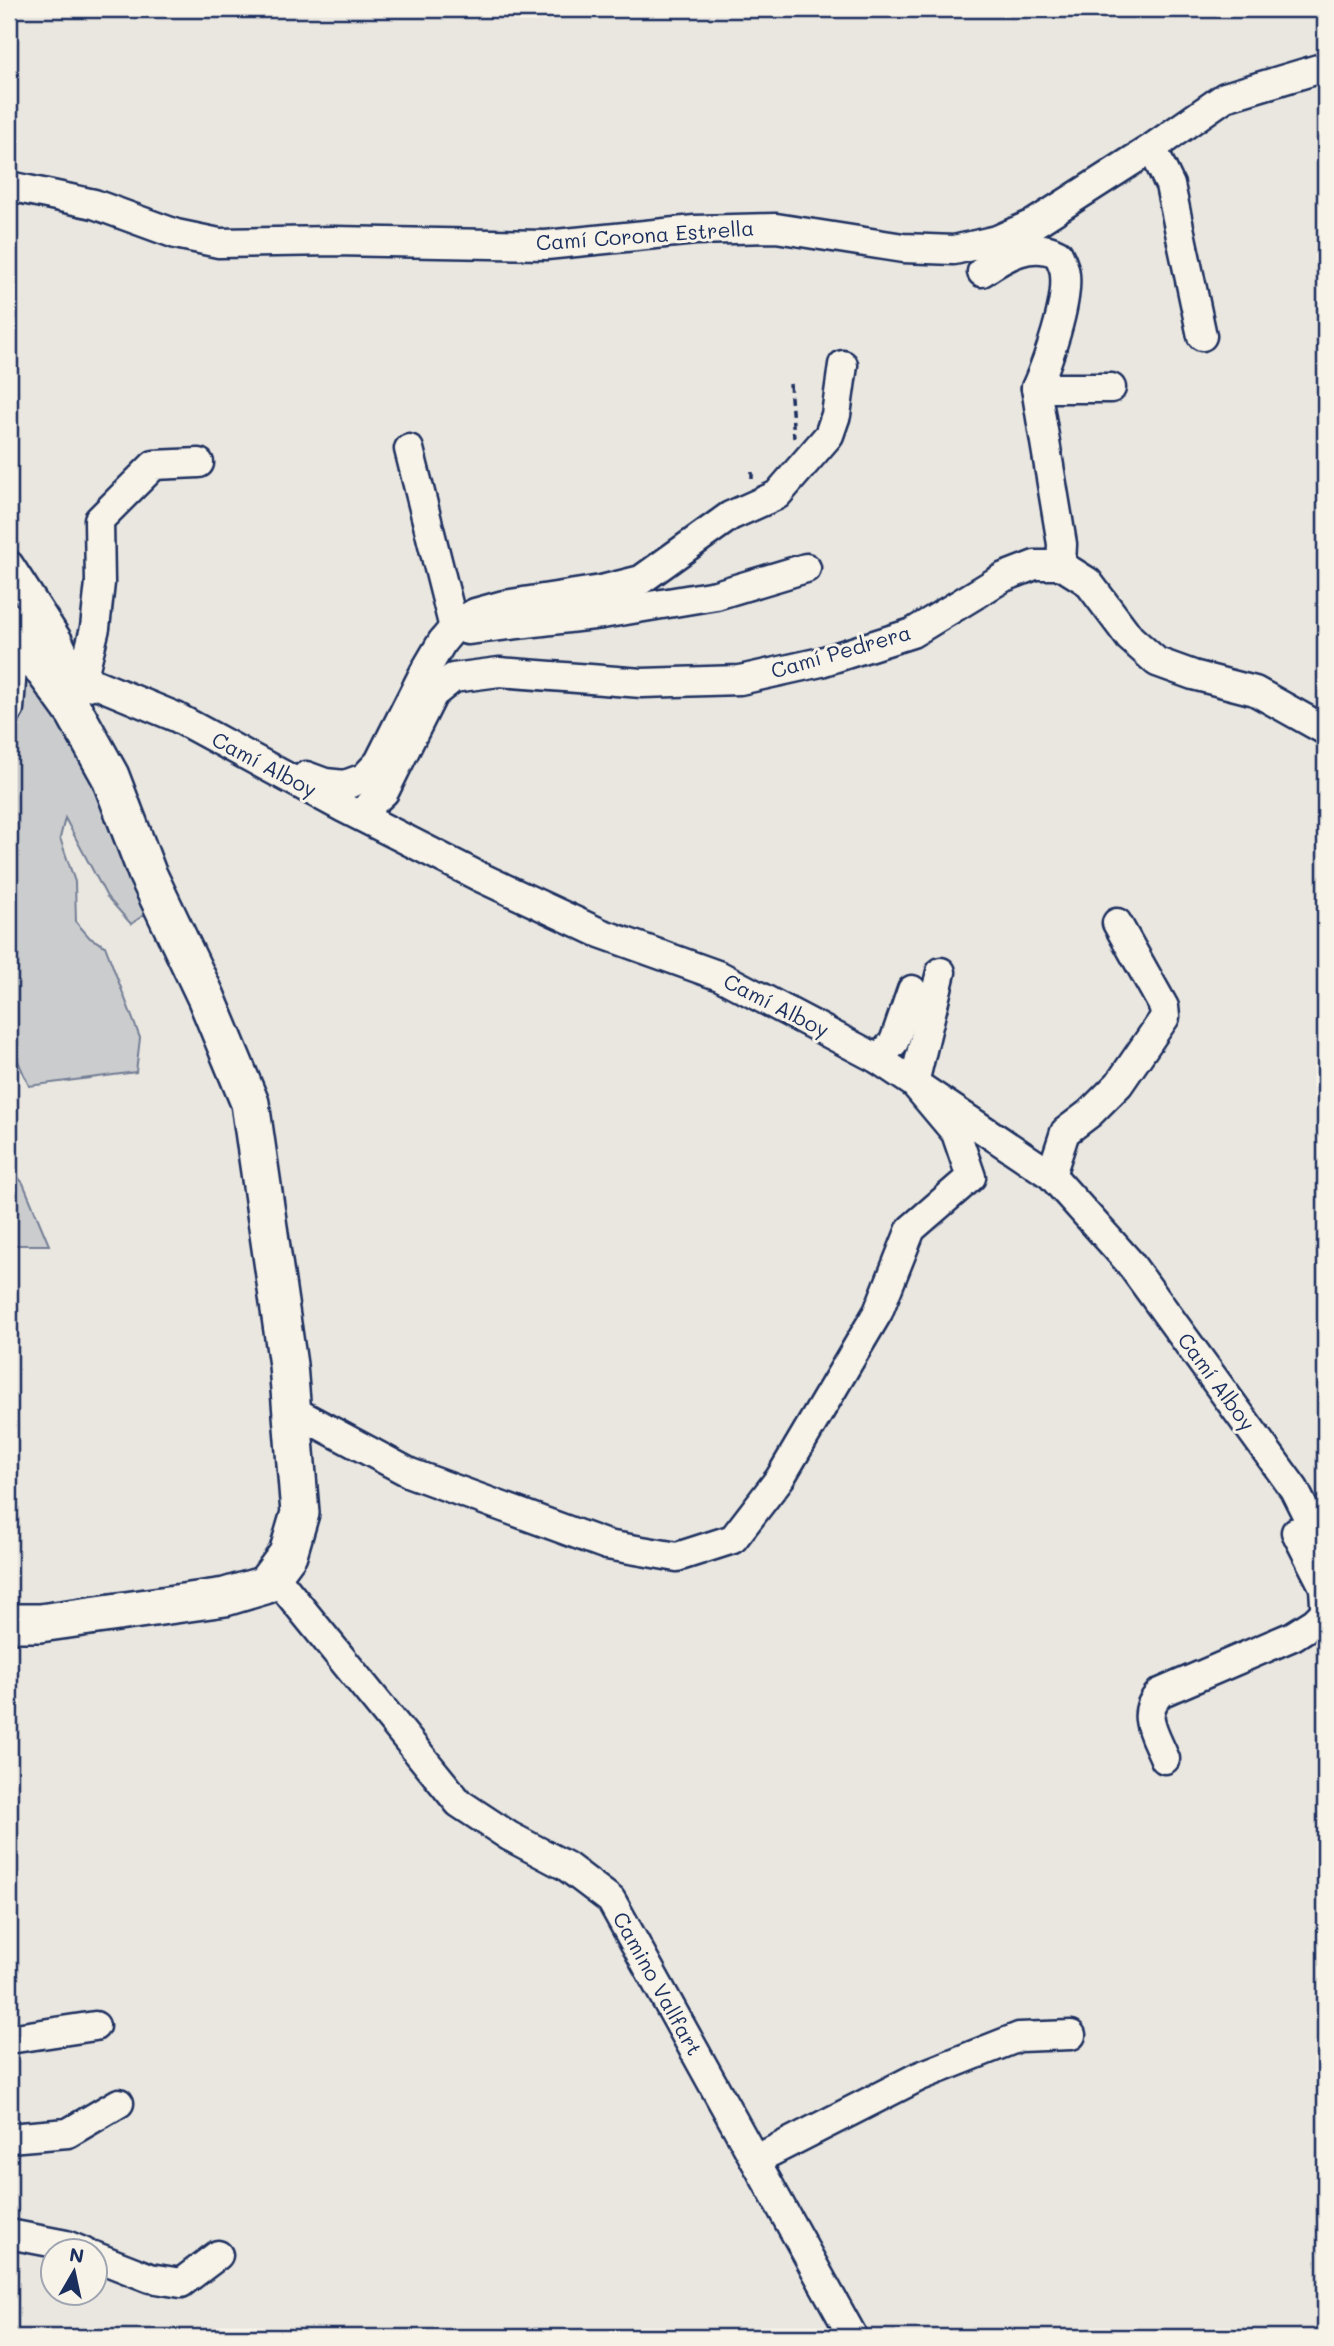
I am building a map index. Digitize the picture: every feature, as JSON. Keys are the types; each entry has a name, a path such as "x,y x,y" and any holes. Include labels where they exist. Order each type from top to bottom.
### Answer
{"main road":[{"path":"9,1623 40,1623 225,1597 265,1585 288,1554 300,1513 288,1365 250,1103 206,997 147,873 110,776 75,713 70,691 16,633"}],"street":[{"name":"Camí Corona Estrella","path":"9,187 94,204 176,234 219,243 334,241 546,246 695,230 776,228 903,248 954,250 997,240 1035,223 1153,148 1224,97 1325,67"},
{"path":"1153,148 1170,185 1202,337"},
{"path":"982,272 996,262 1025,250 1045,247 1058,254 1065,273 1065,298 1044,371 1036,388 1062,544 1061,565 1088,582 1130,638 1157,662 1193,675 1255,691 1325,730"},
{"path":"244,754 325,783 345,785 364,778 379,762 425,671 452,630 475,613 504,605 601,590 641,580 730,516 777,495 829,435 836,415 843,365"},
{"path":"1036,388 1111,388"},
{"path":"409,449 452,630"},
{"path":"70,691 95,628 99,594 99,520 154,465 199,463"},
{"path":"9,565 58,641 70,691"},
{"name":"Camí Pedrera","path":"359,815 384,792 433,694 453,678 499,672 642,683 740,680 821,662 912,634 1004,577 1035,565 1061,565"},
{"path":"452,630 601,614 716,595 806,568"},
{"path":"9,709 16,633"},
{"name":"Camí Alboy","path":"70,691 96,684 176,717 480,877 600,933 720,976 878,1059 1051,1175 1129,1262 1294,1489 1325,1551"},
{"path":"1051,1175 1065,1132 1090,1113 1119,1084 1165,1017 1164,1007 1117,923"},
{"path":"292,1410 422,1478 607,1545 677,1557 733,1539 780,1478 878,1312 911,1229 971,1177 956,1133 914,1083 941,972"},
{"path":"878,1059 894,1042 912,990"},
{"path":"1266,1451 1280,1497 1324,1587 1325,1604"},
{"name":"Camino Vallfart","path":"274,1574 459,1803 509,1836 566,1866 611,1900 853,2337"},
{"path":"1165,1759 1148,1716 1150,1703 1160,1693 1293,1636 1325,1612"},
{"path":"9,2039 95,2026"},
{"path":"755,2161 918,2077 1019,2037 1070,2035"},
{"path":"9,2138 68,2133 120,2104"},
{"path":"9,2234 38,2240"},
{"path":"108,2262 150,2278 181,2283 218,2255"}],"path":[{"path":"790,384 797,473"}],"shaded area":[{"path":"9,650 64,715 151,910 131,924 107,897 65,818 60,838 75,882 76,922 90,938 105,946 140,1038 136,1072 29,1086 9,1041"},
{"path":"9,1167 23,1183 49,1245 9,1245"}]}
